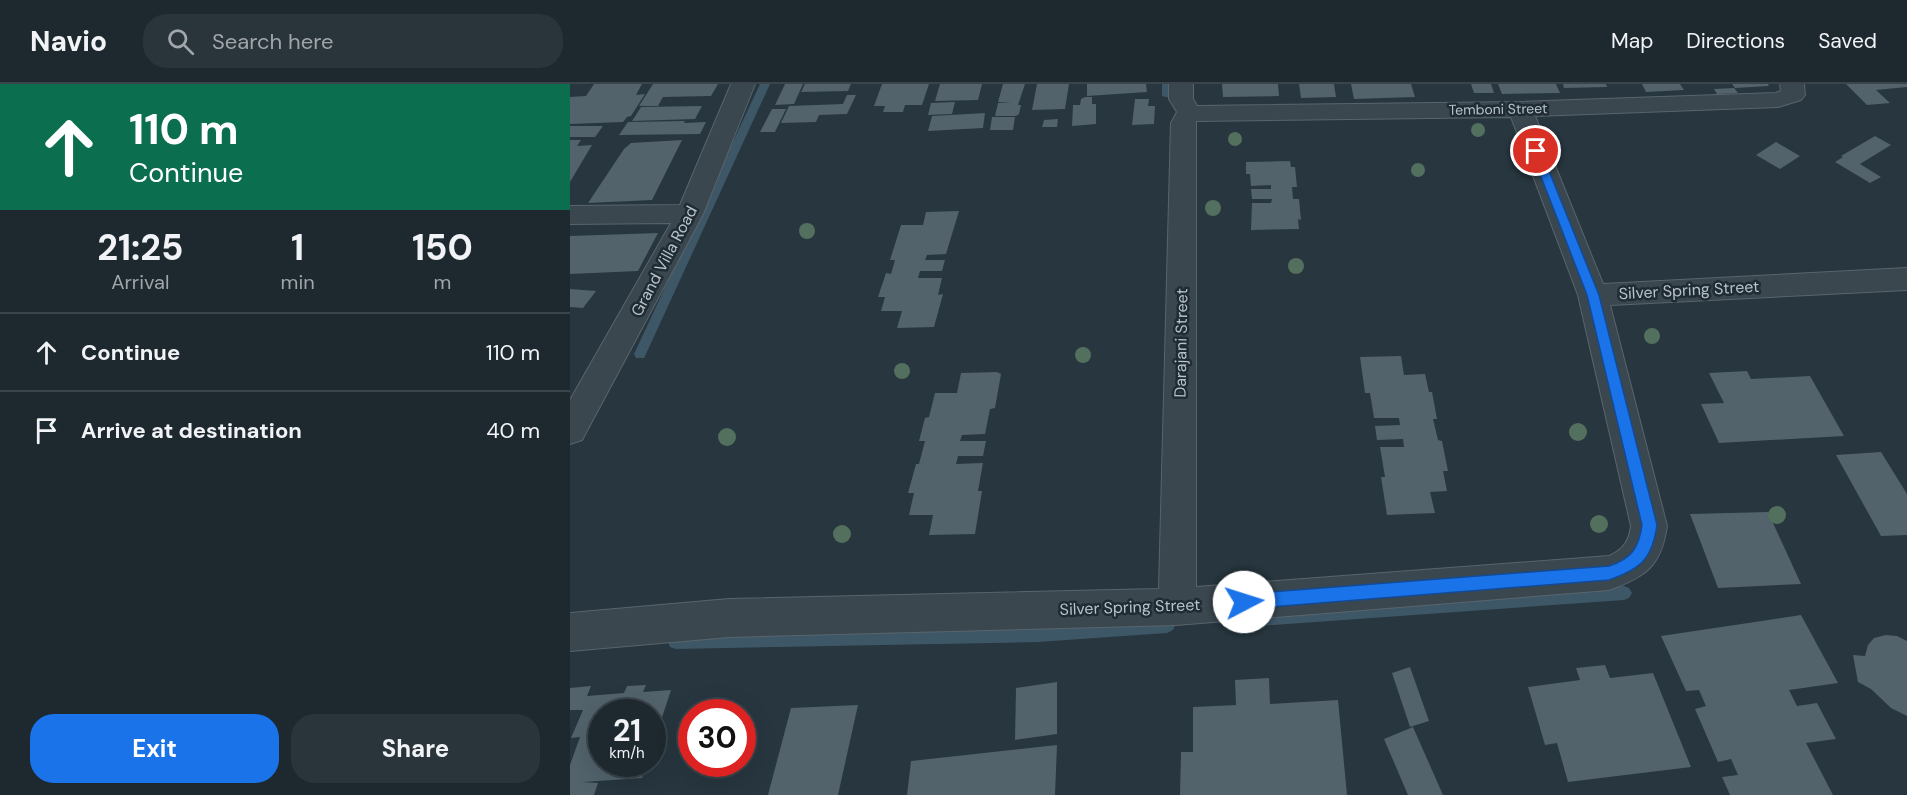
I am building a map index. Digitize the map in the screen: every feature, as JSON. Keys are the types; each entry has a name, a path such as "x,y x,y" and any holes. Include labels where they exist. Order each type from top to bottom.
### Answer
{"street":[{"name":"Grand Villa Road","path":"570,430 690,214 743,84"},
{"path":"1181,84 1181,99 1190,114"},
{"name":"Temboni Street","path":"1190,114 1520,109 1778,100 1790,98 1793,94 1792,84"},
{"path":"1520,109 1593,295"},
{"name":"Darajani Street","path":"1176,607 1179,584 1183,123 1186,116 1190,114"},
{"path":"570,215 690,214"},
{"name":"Silver Spring Street","path":"570,632 729,618 1176,607 1609,573 1626,567 1640,557 1647,542 1649,525 1593,295 1907,279"}],"building":[{"path":"594,84 642,84 636,95 645,94 631,116 623,122 570,124 570,97 586,96"},
{"path":"653,84 718,84 711,96 663,97 658,106 639,106"},
{"path":"785,84 803,84 794,104 775,105"},
{"path":"805,84 851,84 848,91 801,92"},
{"path":"882,84 929,84 922,105 905,105 903,112 883,112 885,106 874,106"},
{"path":"940,84 982,84 978,100 935,101"},
{"path":"1003,84 1025,84 1018,105 1021,105 1019,114 1016,116 995,116 998,103 1011,103 998,102"},
{"path":"1037,84 1069,84 1065,109 1032,110"},
{"path":"1087,84 1146,84 1147,92 1087,96"},
{"path":"1222,84 1278,84 1279,96 1223,97"},
{"path":"1299,84 1334,84 1336,97 1301,98"},
{"path":"1351,84 1411,84 1415,97 1354,99"},
{"path":"1471,84 1491,84 1494,93 1474,93"},
{"path":"1498,84 1556,84 1560,93 1502,94"},
{"path":"1563,84 1606,84 1607,87 1564,88"},
{"path":"1642,84 1680,84 1684,90 1646,92"},
{"path":"1732,84 1768,84 1769,86 1735,88"},
{"path":"1846,84 1907,84 1907,87 1876,90 1890,103 1867,105"},
{"path":"1734,88 1738,93 1717,94 1714,89"},
{"path":"847,95 856,95 847,114 819,115 816,122 781,123 789,106 843,104"},
{"path":"1092,97 1092,104 1096,104 1096,124 1072,126 1073,105 1080,105 1081,99"},
{"path":"1135,99 1149,99 1148,106 1155,106 1154,124 1132,125"},
{"path":"955,102 952,114 928,115 931,103"},
{"path":"702,106 695,119 632,121 641,107"},
{"path":"772,109 786,109 775,132 760,132"},
{"path":"985,113 983,128 928,131 932,116"},
{"path":"992,117 1015,117 1013,130 990,130"},
{"path":"1058,119 1057,127 1042,127 1044,120"},
{"path":"685,121 684,123 706,122 700,134 619,135 628,122"},
{"path":"570,126 603,126 595,137 570,137"},
{"path":"1875,136 1891,145 1860,164 1881,177 1870,183 1835,162 1843,157 1841,156"},
{"path":"570,140 581,140 577,146 592,145 570,182"},
{"path":"682,140 652,200 588,203 624,149 631,143"},
{"path":"1776,142 1800,156 1780,169 1756,155"},
{"path":"1290,161 1291,167 1295,167 1297,187 1292,187 1293,199 1299,199 1301,220 1298,219 1299,229 1251,230 1252,203 1271,203 1272,199 1252,199 1251,189 1271,189 1271,185 1251,186 1250,174 1246,174 1246,162"},
{"path":"959,211 946,254 927,255 925,260 945,260 942,271 920,271 918,278 942,278 938,295 943,294 934,327 897,328 902,311 881,311 885,297 878,297 886,273 891,274 895,260 890,260 901,225 923,225 926,212"},
{"path":"658,233 638,271 570,274 570,236"},
{"path":"570,289 596,291 583,308 570,307"},
{"path":"1401,356 1404,375 1425,374 1429,392 1432,392 1437,419 1433,419 1438,440 1442,441 1448,471 1443,471 1447,491 1430,492 1435,513 1387,515 1381,477 1385,477 1380,447 1404,447 1403,439 1377,440 1375,426 1400,425 1399,418 1374,418 1370,393 1365,393 1360,357"},
{"path":"1747,371 1751,379 1810,376 1844,436 1719,443 1701,404 1724,403 1709,373"},
{"path":"997,372 1001,374 995,408 990,409 985,434 962,435 960,441 986,441 983,456 958,456 956,464 983,463 978,491 982,491 975,534 929,535 933,515 909,515 914,493 908,493 925,441 919,441 925,418 929,417 935,393 957,393 961,373"},
{"path":"1881,452 1907,494 1907,535 1881,536 1836,455"},
{"path":"1768,512 1801,584 1718,588 1690,514"},
{"path":"1801,615 1838,683 1789,690 1797,706 1817,703 1836,739 1806,743 1833,795 1730,795 1722,777 1738,775 1731,759 1718,762 1695,709 1706,706 1699,690 1686,691 1661,636"},
{"path":"1886,635 1897,636 1907,641 1907,716 1891,708 1871,689 1858,682 1853,655 1865,656 1868,645 1874,638"},
{"path":"1605,665 1610,678 1653,673 1691,767 1568,782 1557,743 1545,745 1528,687 1580,680 1576,668"},
{"path":"1410,667 1429,721 1410,727 1392,673"},
{"path":"1269,678 1270,704 1338,700 1347,795 1180,795 1181,752 1193,752 1193,707 1236,705 1235,680"},
{"path":"1057,682 1057,734 1015,740 1016,688"},
{"path":"646,685 643,692 671,690 666,705 666,699 588,699 588,777 642,778 583,782 598,783 594,795 570,795 570,765 580,737 571,738 583,710 570,710 570,688 591,686 587,696 624,693 627,686"},
{"path":"858,705 838,795 768,795 791,708"},
{"path":"1413,727 1443,795 1408,795 1384,739"},
{"path":"1057,745 1055,795 907,795 911,761"}],"waterway":[{"path":"640,354 765,84"},
{"path":"1167,84 1167,96"},
{"path":"1258,618 1624,593"},
{"path":"676,641 1038,634 1167,625"}],"route":[{"path":"1244,602 1609,573 1626,567 1640,557 1647,542 1649,525 1593,295 1536,151"}]}
